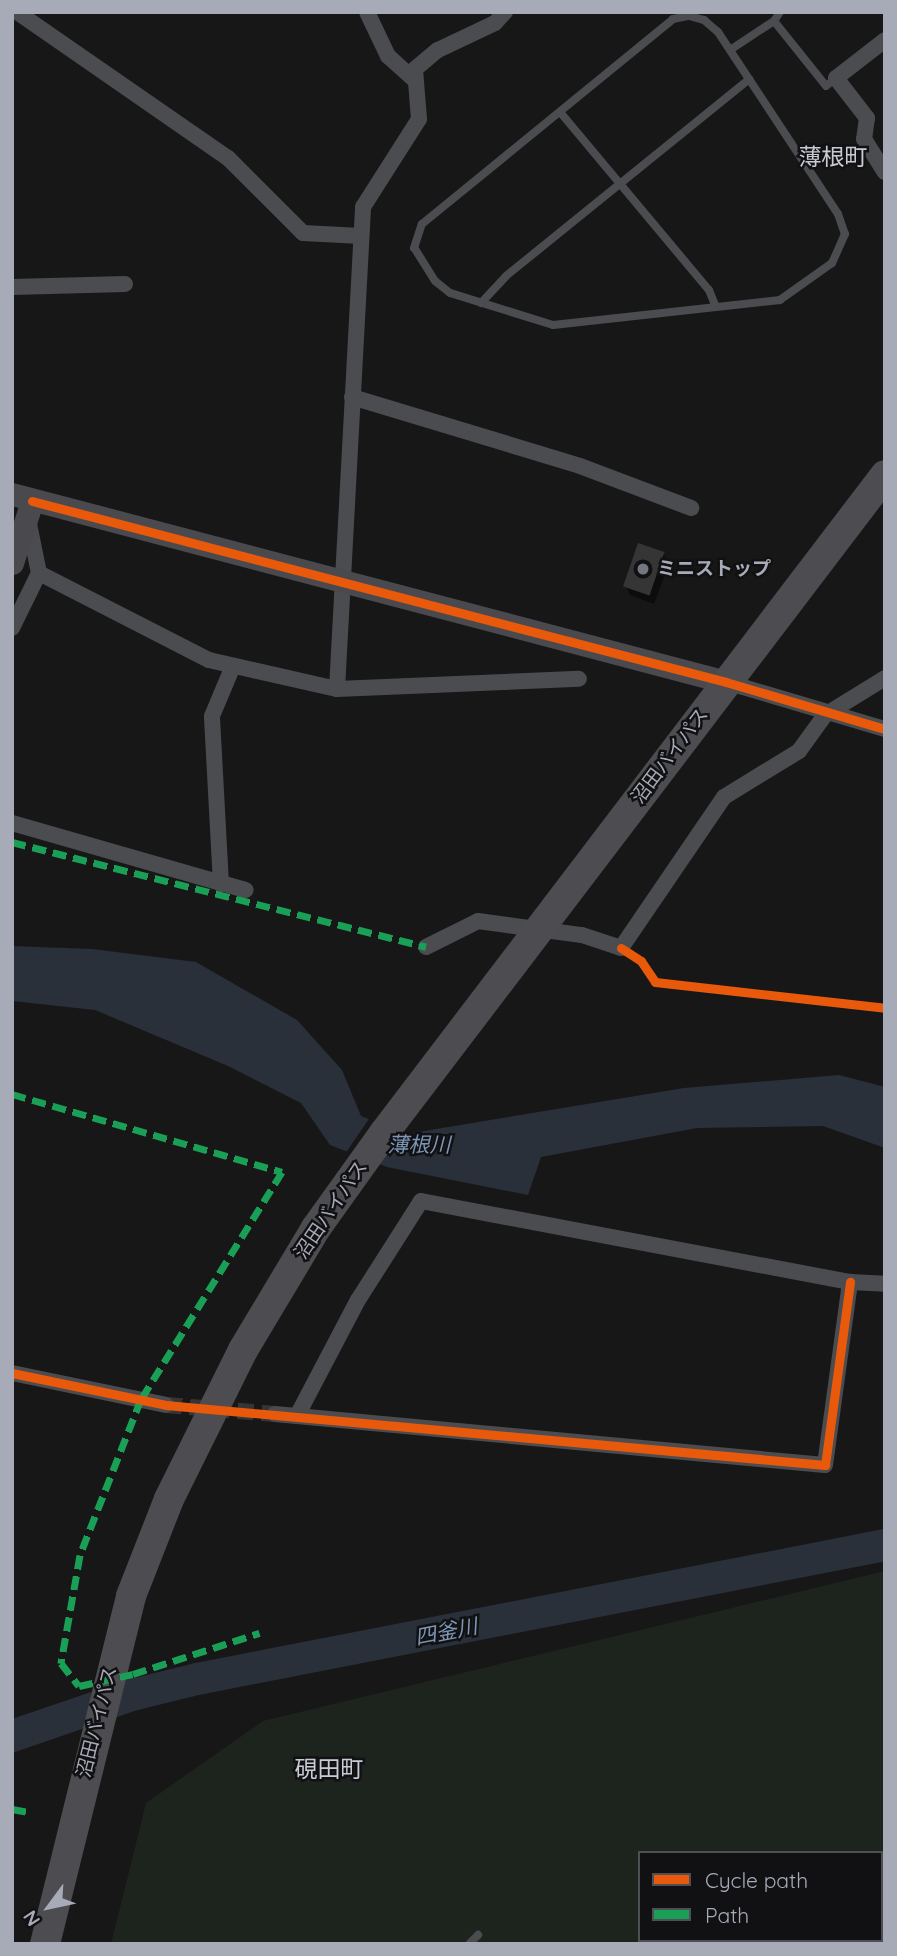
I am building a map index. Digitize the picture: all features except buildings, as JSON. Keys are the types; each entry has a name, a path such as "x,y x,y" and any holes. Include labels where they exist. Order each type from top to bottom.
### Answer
{"highway":[{"name":"沼田バイパス","path":"45,1944 68,1840 131,1596 202,1430 316,1228 574,882 885,475"}],"street":[{"path":"17,12 228,158 303,233 361,236"},
{"path":"368,12 388,56 415,80"},
{"path":"337,689 363,207 419,118 415,69 438,50 495,23 505,12"},
{"path":"885,40 836,78 867,118 864,139 885,172"},
{"path":"12,287 125,284"},
{"path":"352,397 580,466 691,508"},
{"path":"24,505 726,682 825,715 885,729"},
{"path":"12,563 24,505"},
{"path":"12,628 39,573 24,505"},
{"path":"39,573 209,660 337,689 579,679"},
{"path":"220,884 212,716 233,666"},
{"path":"426,947 478,921 582,935 621,948 724,797 799,751 825,715 885,678"},
{"path":"12,823 246,890"},
{"path":"297,1416 358,1300 421,1201 850,1282 885,1284"},
{"path":"275,1414 825,1465 850,1282"},
{"path":"12,1373 166,1405"}],"lane":[{"path":"730,50 774,21 780,12"},
{"path":"689,16 704,20 730,50 838,214 845,234 832,263 794,293 780,300 553,326 450,293 435,281 414,248 415,234 422,224 673,19 689,16"},
{"path":"774,21 826,86 836,78"},
{"path":"481,303 506,275 749,79"},
{"path":"560,111 709,290 716,307"},
{"path":"469,1944 478,1935"}],"shaded area":[{"path":"885,1571 885,1944 111,1944 146,1803 263,1721"}],"water":[{"name":"薄根川","path":"12,946 92,949 196,962 297,1020 342,1070 361,1116 406,1134 684,1088 839,1075 885,1087 885,1148 823,1126 697,1128 541,1157 528,1195 387,1167 330,1145 301,1103 228,1066 95,1010 12,1001"}],"pier":[{"path":"371,1116 403,1129 377,1166 345,1154"}],"waterway":[{"name":"四釜川","path":"12,1736 132,1695 197,1679 885,1545"}],"tunnel":[{"path":"166,1405 275,1414"}],"marked path":[{"path":"12,842 426,947"},
{"path":"12,1094 282,1172 141,1399 80,1555 61,1663 79,1686 133,1674 259,1633"},
{"path":"12,1809 29,1812"}],"cycle path":[{"path":"32,501 726,682 885,729"},
{"path":"621,948 641,961 655,982 885,1008"},
{"path":"12,1373 166,1405 825,1465 850,1282"}],"place":[{"name":"ミニストップ","path":"643,569"}],"district":[{"name":"薄根町","path":"833,157"},
{"name":"硯田町","path":"329,1769"}]}
